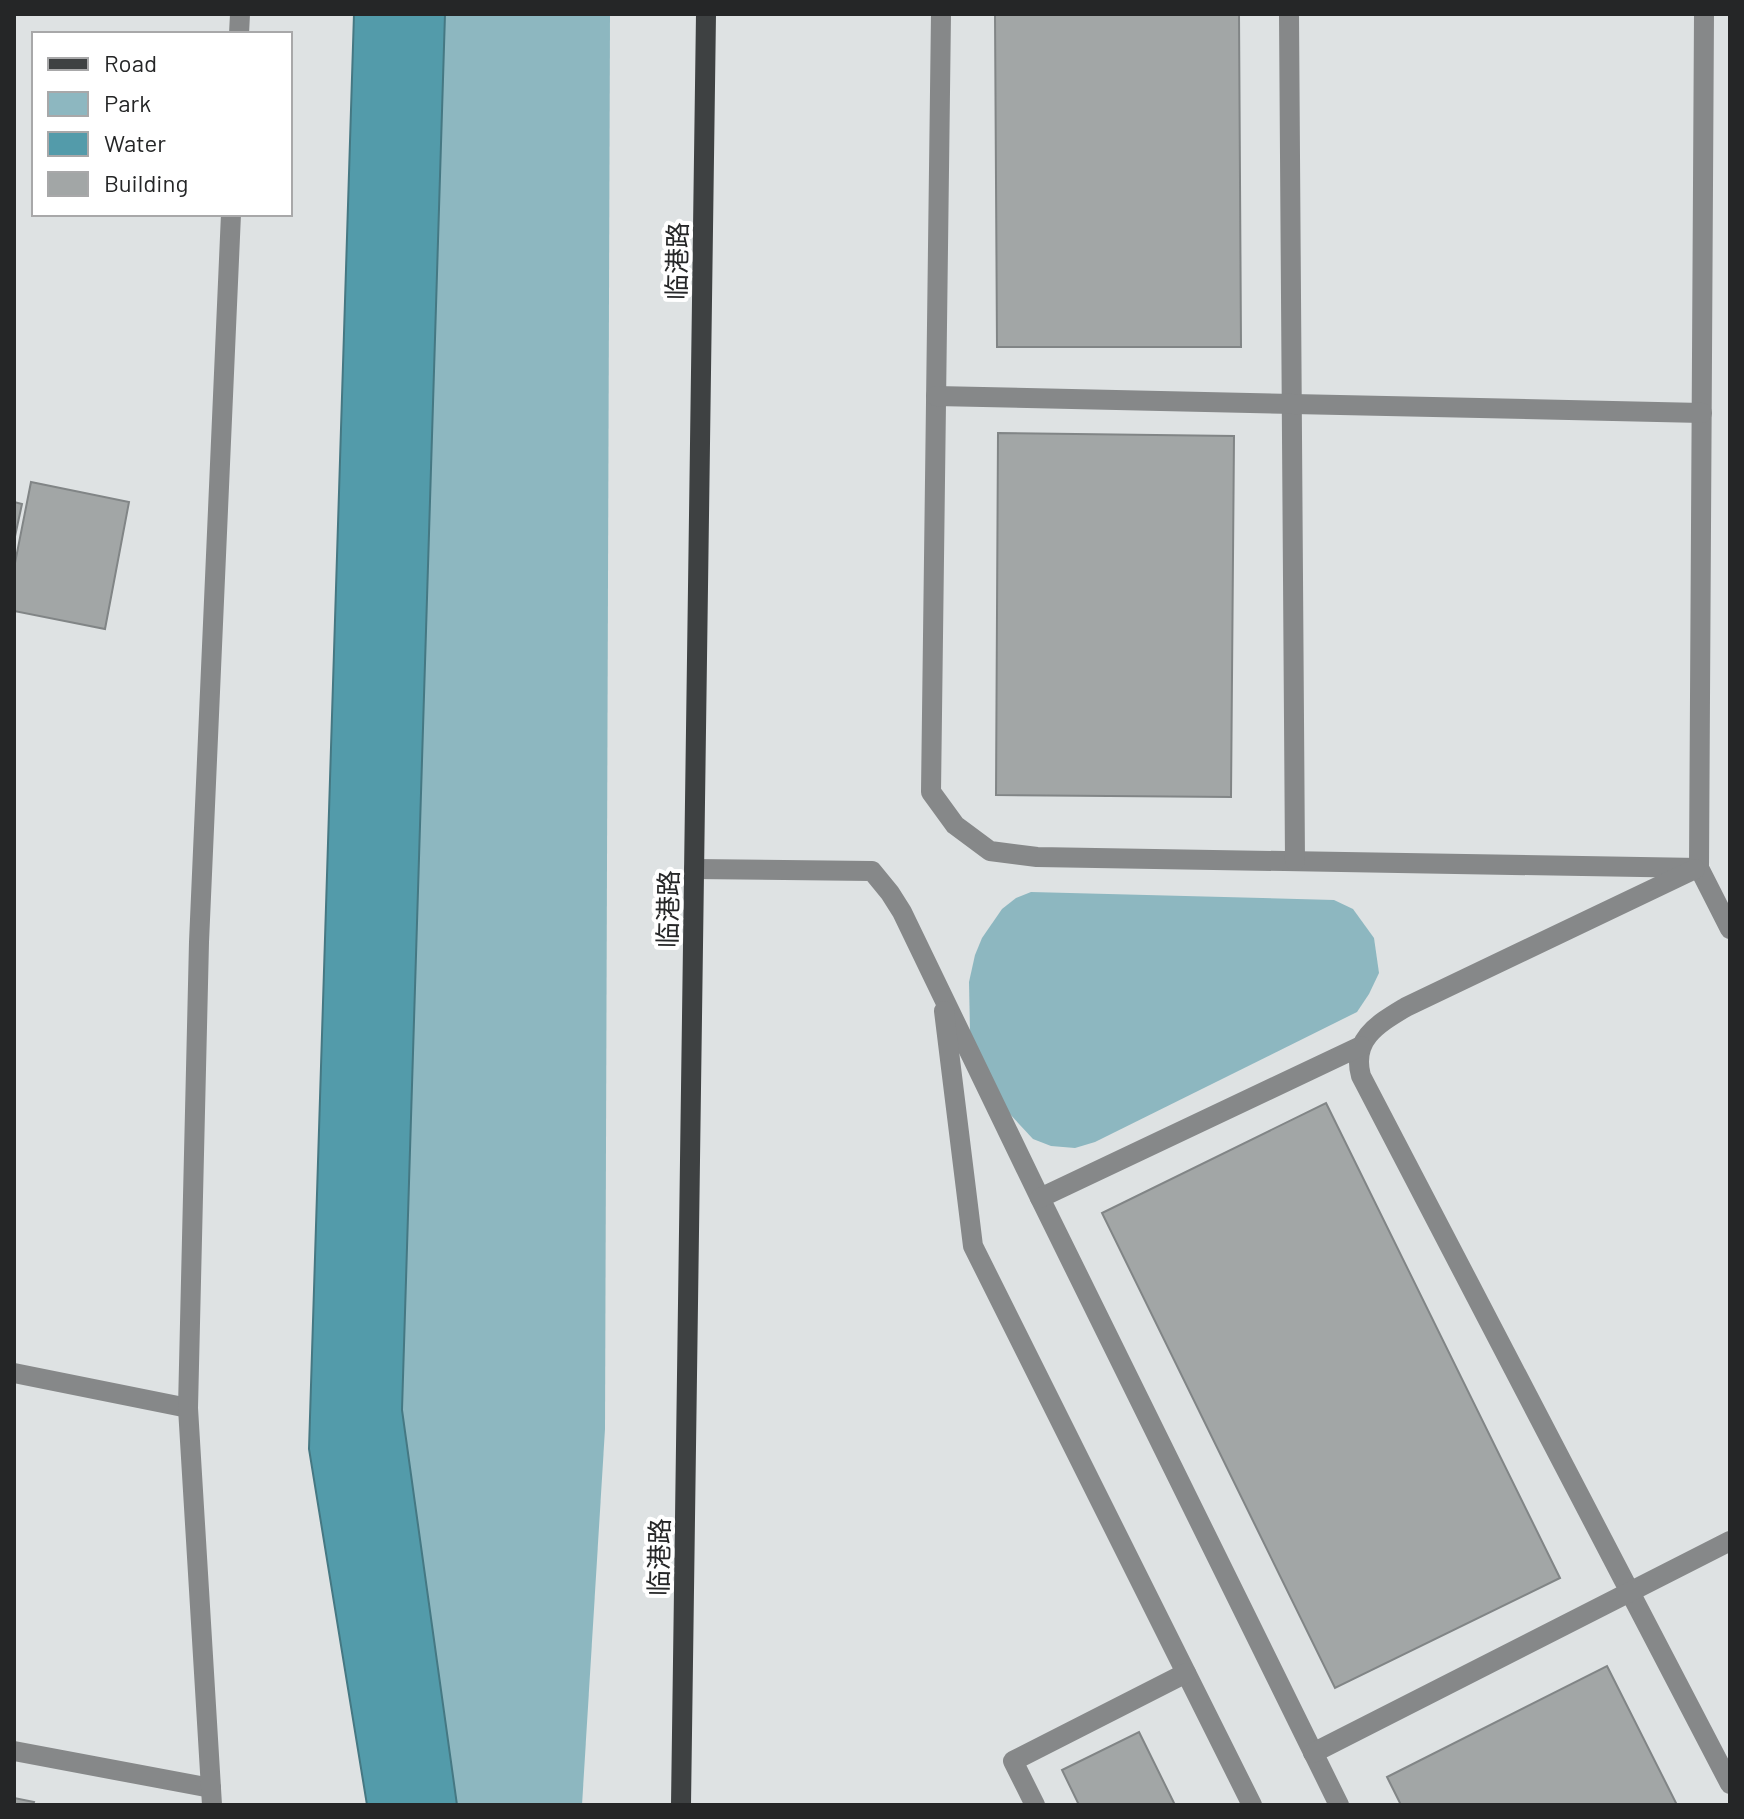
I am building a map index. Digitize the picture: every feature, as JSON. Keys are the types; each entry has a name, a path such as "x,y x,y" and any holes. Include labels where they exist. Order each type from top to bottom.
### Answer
{"main road":[{"name":"临港路","path":"681,1805 706,14"}],"lane":[{"path":"941,14 931,792 955,825 990,851 1037,857 1699,868"},
{"path":"1289,14 1295,861"},
{"path":"1704,14 1699,868 1730,929"},
{"path":"14,1751 212,1797 188,1408 199,942 231,216"},
{"path":"936,396 1702,413"},
{"path":"1040,1198 1361,1046 1384,1020 1406,1007 1699,868"},
{"path":"694,869 872,871 890,893 1339,1805"},
{"path":"942,995 973,1246 1252,1805"},
{"path":"1361,1046 1357,1063 1361,1076 1730,1784"},
{"path":"14,1373 188,1408"},
{"path":"1313,1753 1730,1541"},
{"path":"1035,1805 1013,1761 1186,1673"}],"green space":[{"path":"445,14 610,14 605,1429 582,1805 457,1805 402,1410"},
{"path":"1031,892 1334,900 1353,909 1374,938 1379,973 1357,1012 1095,1142 1075,1148 1051,1146 1033,1139 1007,1111 970,1032 969,982 982,938 1002,909 1016,898"}],"water":[{"path":"354,14 445,14 402,1410 457,1805 367,1805 309,1449"}],"building":[{"path":"995,14 1239,14 1241,347 997,347"},
{"path":"998,433 1234,436 1231,797 996,795"},
{"path":"31,482 129,502 105,629 14,611 14,568"},
{"path":"14,502 22,504 14,541"},
{"path":"1326,1103 1560,1578 1335,1688 1102,1213"},
{"path":"1607,1666 1677,1805 1401,1805 1387,1777"},
{"path":"1139,1732 1175,1805 1079,1805 1062,1770"},
{"path":"14,1798 34,1802 33,1805 14,1805"}]}
